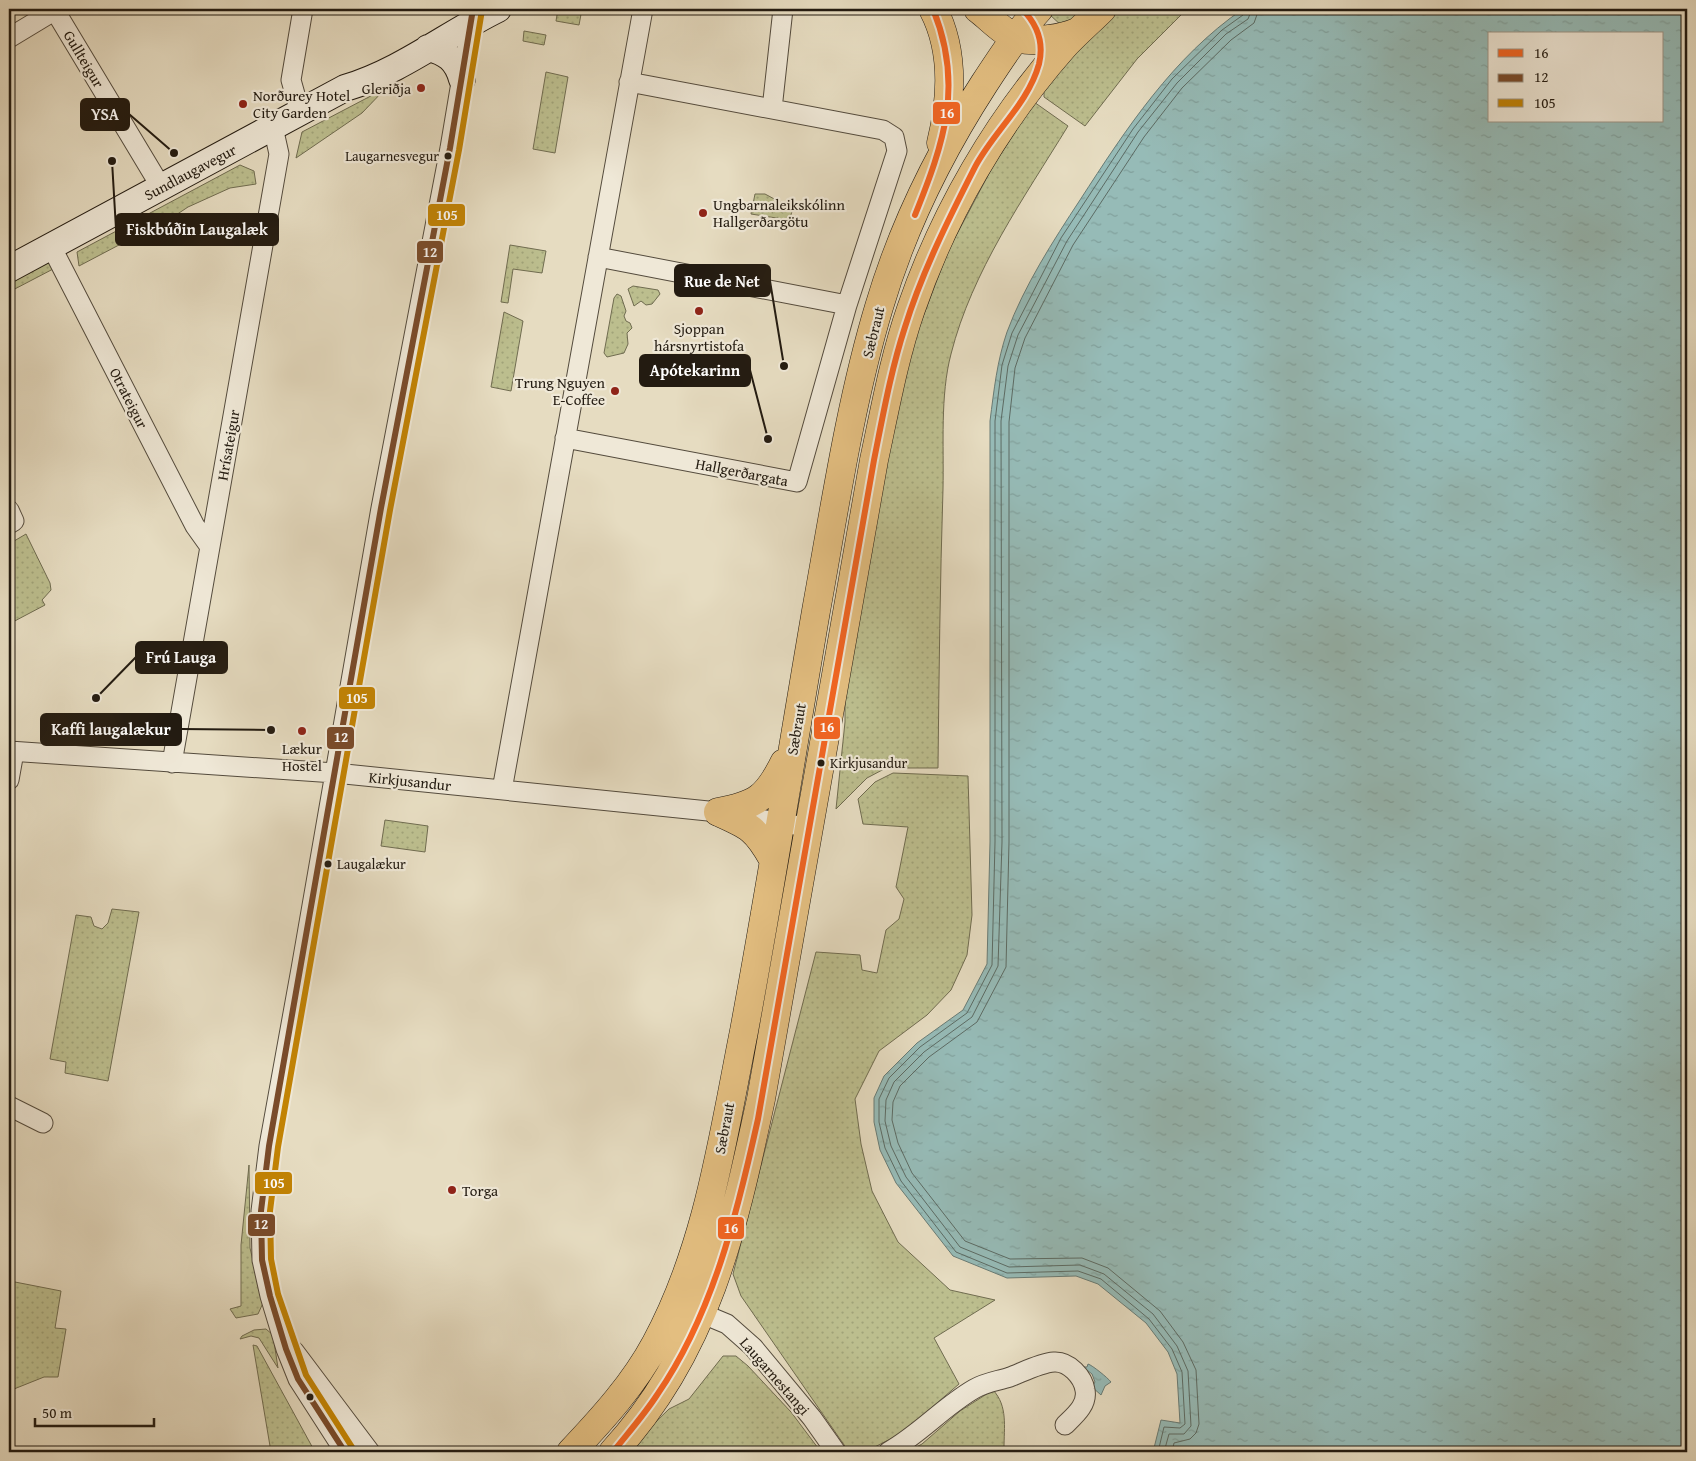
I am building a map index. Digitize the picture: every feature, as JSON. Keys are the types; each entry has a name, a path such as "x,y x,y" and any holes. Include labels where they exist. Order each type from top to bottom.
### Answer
{"main road":[{"path":"932,9 942,26 950,59 950,85 944,131 936,163"},
{"path":"978,9 1030,22 1066,37 1079,31"},
{"name":"Sæbraut","path":"613,1452 653,1403 703,1314 730,1237 761,1099 874,460 892,372 911,308 940,238 975,169 1030,86 1079,31 1102,9"},
{"path":"1030,22 1039,63 1030,86"},
{"name":"Sæbraut","path":"571,1452 610,1411 638,1372 656,1343 695,1254 719,1157 836,503 855,405 879,306 936,163 971,104 1030,22"},
{"path":"718,812 740,808 764,796 774,784 793,744"},
{"path":"718,812 748,825 758,834 773,859"}],"street":[{"path":"9,38 55,9"},
{"name":"Gullteigur","path":"55,9 161,187"},
{"path":"300,112 291,80 303,9"},
{"path":"346,1452 298,1379 278,1326 262,1260 262,1211 269,1146 381,508 462,79 471,13 498,9"},
{"path":"502,790 642,9"},
{"path":"772,109 782,9"},
{"name":"Sundlaugavegur","path":"345,88 358,77 471,13"},
{"name":"Sundlaugavegur","path":"9,269 345,88 372,79 428,48 471,13"},
{"path":"428,48 443,52 453,60 462,79"},
{"name":"Hallgerðargata","path":"565,438 797,482 847,305 897,151 896,141 891,134 884,130 630,82"},
{"name":"Hrísateigur","path":"172,763 279,154 273,127"},
{"name":"Otrateigur","path":"50,246 195,526 210,547"},
{"path":"598,257 847,305"},
{"path":"9,510 14,521 9,524"},
{"path":"9,780 11,752 335,773"},
{"name":"Kirkjusandur","path":"335,773 718,812 800,826 808,835"},
{"path":"9,1106 43,1123"},
{"name":"Laugarnestangi","path":"703,1314 726,1324 753,1347 812,1418 836,1452"},
{"path":"278,1326 361,1448"},
{"path":"888,1452 915,1436 942,1411 975,1388 992,1380 1006,1378 1054,1362 1072,1368 1079,1375 1084,1383 1086,1394 1083,1405 1065,1425"}],"green space":[{"path":"558,9 582,9 579,25 556,21"},
{"path":"1055,9 1090,9 1063,27 1049,14"},
{"path":"1114,9 1187,9 1137,59 1085,126 1044,97 1044,88"},
{"path":"524,31 546,35 544,45 523,41"},
{"path":"546,72 568,77 555,153 533,149"},
{"path":"386,88 362,113 296,158 302,132"},
{"path":"1034,102 1068,126 1017,208 972,293 960,323 951,354 945,387 938,768 886,768 867,778 836,809 845,722 845,677 884,462 915,338 948,251 993,166"},
{"path":"240,165 254,171 256,184 230,188 188,207 79,266 77,252"},
{"path":"755,194 765,194 793,209 789,220 751,214"},
{"path":"510,245 546,251 542,273 513,269 508,303 501,302"},
{"path":"49,260 55,268 9,292 9,281"},
{"path":"633,286 658,290 660,294 652,304 646,305 641,301 634,306 628,289"},
{"path":"617,294 621,296 626,311 624,316 632,328 627,333 628,344 624,353 607,357 604,353 614,298"},
{"path":"504,312 523,321 511,391 491,387"},
{"path":"26,534 50,583 51,590 42,600 45,605 9,624 9,544"},
{"path":"893,773 968,776 972,915 967,955 951,990 927,1015 879,1051 855,1099 861,1144 872,1191 898,1242 950,1290 995,1300 934,1338 959,1384 902,1433 865,1452 849,1452 741,1296 733,1274 816,952 860,955 862,970 877,973 886,930 899,919 904,899 896,887 908,827 863,824 858,799 875,782"},
{"path":"385,820 428,826 425,852 381,846"},
{"path":"112,909 139,912 108,1081 65,1073 66,1062 50,1059 76,915 91,917 94,926 102,929 108,923"},
{"path":"249,1165 250,1248 263,1303 258,1314 236,1318 230,1309 241,1306 241,1245"},
{"path":"15,1282 61,1291 55,1328 66,1329 58,1377 44,1377 9,1391 9,1287"},
{"path":"266,1329 273,1335 278,1368 259,1338 251,1336 240,1339 254,1330"},
{"path":"253,1345 257,1346 315,1452 271,1452"},
{"path":"723,1356 736,1356 748,1366 791,1412 821,1452 625,1452 669,1409 689,1399"},
{"path":"993,1390 998,1396 1003,1410 1004,1448 1006,1452 907,1452 922,1444 960,1411"}],"water":[{"path":"1243,9 1687,9 1687,1452 1153,1452 1161,1420 1180,1423 1177,1374 1168,1352 1146,1323 1098,1284 1076,1276 1007,1278 953,1256 896,1183 880,1150 874,1122 874,1098 884,1076 917,1043 963,1010 987,964 990,842 990,421 996,376 1007,332 1040,264 1115,147 1152,96 1194,49"},
{"path":"1088,1364 1111,1382 1105,1386 1101,1395 1092,1387 1095,1382 1092,1374 1083,1367 1087,1367"}],"transit line":[{"name":"12","path":"345,1452 298,1379 286,1349 270,1296 262,1260 261,1211 269,1146 381,508 450,148 473,9"},
{"name":"16","path":"915,215 942,138 949,89 942,37 933,9"},
{"name":"16","path":"613,1452 652,1402 677,1364 708,1297 732,1227 758,1119 874,460 891,376 912,306 946,226 975,167 991,141 1019,105 1034,78 1039,64 1041,49 1038,34 1032,21 1022,9"},
{"name":"105","path":"352,1447 306,1375 278,1294 271,1259 270,1211 278,1147 390,510 459,150 482,10"}],"place":[{"name":"Gleriðja","path":"421,88"},
{"name":"Norðurey Hotel City Garden","path":"243,104"},
{"name":"YSA","path":"174,153"},
{"name":"Laugarnesvegur","path":"448,156"},
{"name":"Fiskbúðin Laugalæk","path":"112,161"},
{"name":"Ungbarnaleikskólinn Hallgerðargötu","path":"703,213"},
{"name":"Sjoppan hársnyrtistofa","path":"699,311"},
{"name":"Rue de Net","path":"784,366"},
{"name":"Trung Nguyen E-Coffee","path":"615,391"},
{"name":"Apótekarinn","path":"768,439"},
{"name":"Frú Lauga","path":"96,698"},
{"name":"Kaffi laugalækur","path":"271,730"},
{"name":"Lækur Hostel","path":"302,731"},
{"name":"Kirkjusandur","path":"821,763"},
{"name":"Laugalækur","path":"328,864"},
{"name":"Torga","path":"452,1190"}]}
